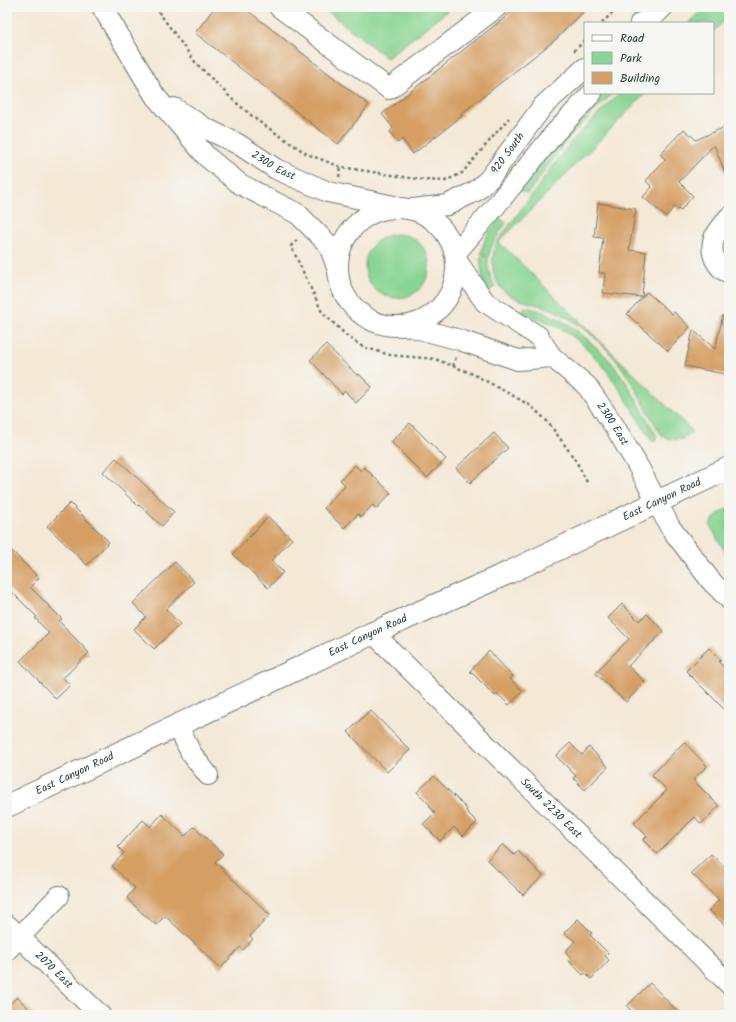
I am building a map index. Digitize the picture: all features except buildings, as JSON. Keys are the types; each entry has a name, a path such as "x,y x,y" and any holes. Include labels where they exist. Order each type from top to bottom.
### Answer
{"main road":[{"name":"East Canyon Road","path":"7,806 373,633 510,572 729,468"}],"street":[{"name":"2300 East","path":"102,7 155,96 207,157 240,184 298,214 328,244 337,268"},
{"path":"279,7 389,89 497,7"},
{"name":"920 South","path":"408,209 447,205 476,191 489,178 543,106 584,69"},
{"name":"920 South","path":"456,257 554,134 591,94"},
{"name":"2300 East","path":"155,96 205,128 238,144 276,169 328,192 408,209"},
{"path":"387,209 408,209 428,216 440,226 450,239 456,257 456,276 453,290 445,303 435,314 422,322 408,326 391,327 374,323 359,314 348,301 340,285 337,268 340,252 346,236 357,223 371,214 387,209"},
{"path":"729,217 714,239 713,251 717,264 724,271 729,273"},
{"name":"2300 East","path":"456,257 485,302 538,336 552,357 587,386 615,427 638,466 670,527 711,581 729,599"},
{"path":"408,326 460,340 518,360 552,357"},
{"name":"South 2230 East","path":"373,633 729,984"},
{"path":"178,726 191,753 208,775"},
{"path":"11,938 58,896"},
{"name":"2070 East","path":"11,938 100,1015"}],"path":[{"path":"155,7 196,63 233,100 258,121 307,154 341,167 423,180 445,181 462,174 513,114"},
{"path":"603,22 618,7"},
{"path":"570,55 584,41"},
{"path":"302,236 291,246 300,262 322,312 347,336 363,348 390,355 435,359 473,374 501,388 531,406 547,421 559,437 576,461 588,484"}],"green space":[{"path":"322,7 452,7 387,58"},
{"path":"704,7 729,7 729,16 714,31 714,22 689,22"},
{"path":"600,94 612,94 569,137 528,193 520,191 566,129"},
{"path":"618,94 645,94 499,242 692,431 689,435 682,439 674,440 662,436 622,368 607,349 580,325 551,309 511,296 503,290 496,279 493,260 497,242 571,142"},
{"path":"500,218 506,223 492,246 489,254 489,269 495,287 488,291 483,281 480,257 485,256 485,254 481,254 484,244 491,230"},
{"path":"391,234 403,234 420,243 427,254 429,266 427,278 420,289 403,298 391,298 379,293 370,284 365,272 365,260 370,248 379,239"},
{"path":"525,307 546,313 564,322 580,333 608,358 630,388 656,435 656,439 653,442 617,384 593,354 579,341 563,330 543,320 519,313"},
{"path":"729,508 729,558 710,525 718,515"}]}
